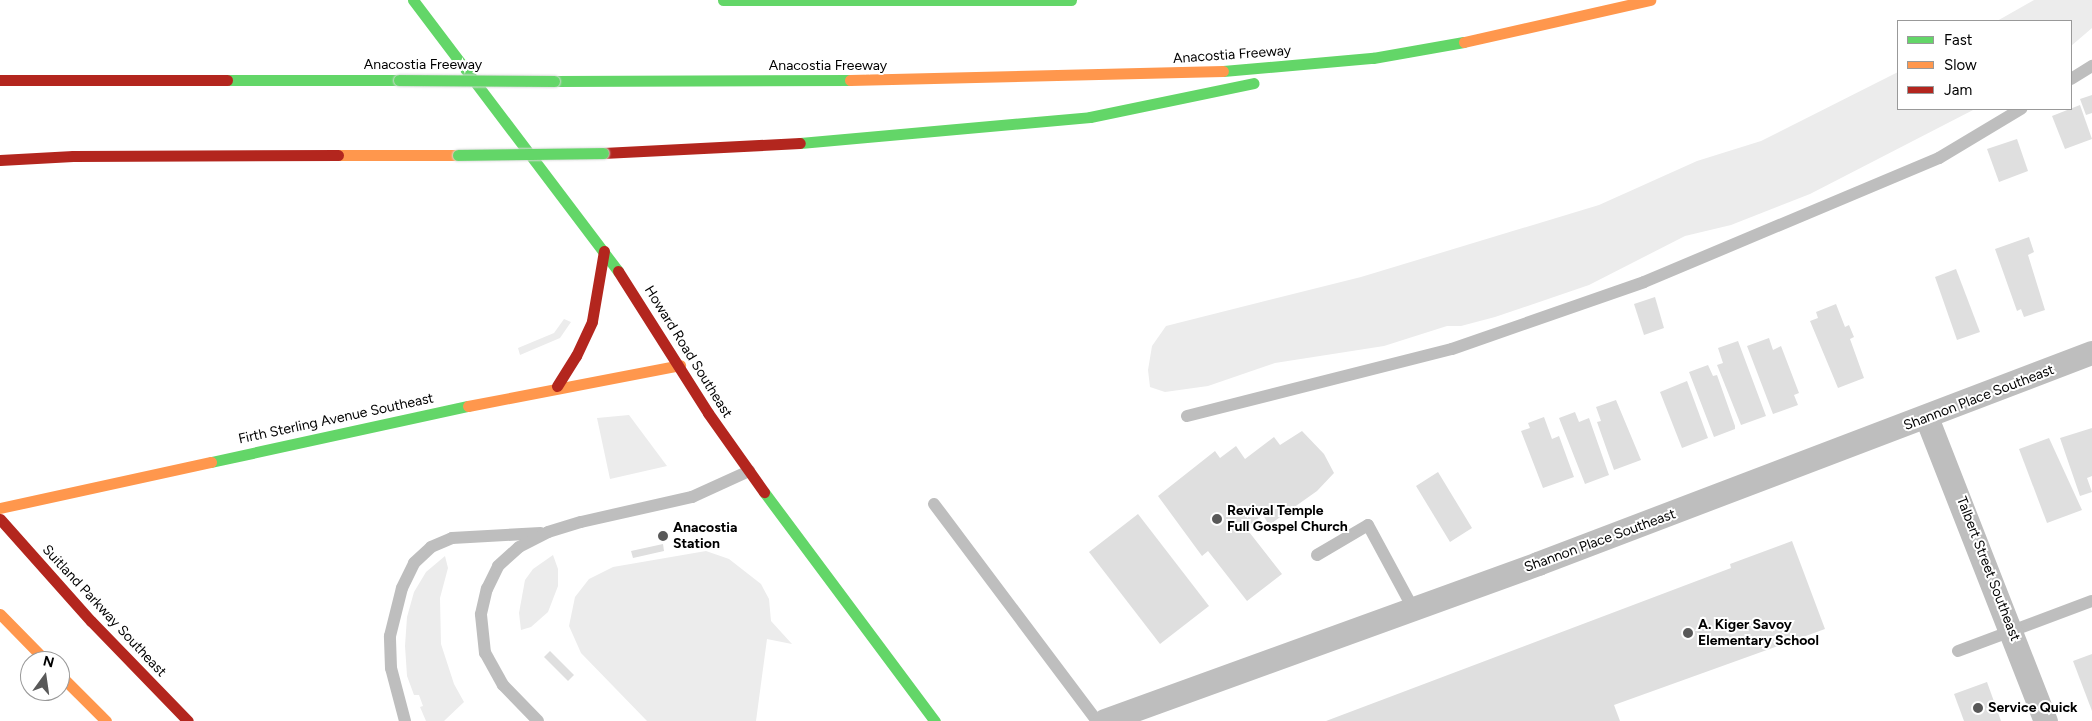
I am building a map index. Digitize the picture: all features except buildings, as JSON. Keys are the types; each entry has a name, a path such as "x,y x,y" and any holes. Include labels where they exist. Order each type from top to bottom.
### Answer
{"main road":[{"name":"Howard Road Southeast","path":"413,0 604,251 680,365 708,414 935,721"},
{"path":"722,0 1071,0"},
{"name":"Anacostia Freeway","path":"0,80 825,82 1233,71 1373,58 1534,28 1650,0"},
{"path":"0,160 82,156 603,153 818,143 1090,117 1373,58"},
{"path":"557,386 576,356 592,321 601,282 604,251"},
{"name":"Firth Sterling Avenue Southeast","path":"0,508 557,386 680,365"},
{"name":"Suitland Parkway Southeast","path":"0,519 91,620 188,721"},
{"path":"0,614 36,651"},
{"path":"70,685 106,721"}],"street":[{"name":"Shannon Place Southeast","path":"1105,721 1414,610 1927,418 2092,354"},
{"name":"Talbert Street Southeast","path":"1927,418 2046,721"}],"lane":[{"path":"2072,78 2092,66"},
{"path":"1187,416 1452,348 1644,282 1939,158 2019,110"},
{"path":"538,721 503,685 489,662 483,640 481,614 487,589 498,566 519,547 548,532 581,522 692,497 749,471"},
{"path":"934,504 1097,721"},
{"path":"1317,555 1368,525 1414,610"},
{"path":"405,721 391,668 390,636 399,596 414,563 431,547 452,538 548,532"},
{"path":"1958,651 2092,601"}],"shaded area":[{"path":"2034,0 2092,0 2092,28 2072,45 2072,20 1999,20"},
{"path":"1897,73 1897,110 1973,110 1810,194 1731,225 1685,236 1589,285 1495,317 1461,326 1447,326 1384,346 1275,363 1208,386 1165,392 1150,387 1148,370 1152,346 1166,326 1361,277 1599,205 1697,161 1761,141"},
{"path":"564,319 571,322 560,338 520,355 518,348 554,333"},
{"path":"629,415 667,466 610,479 597,418"},
{"path":"706,551 729,559 761,584 769,599 771,621 792,644 767,639 756,721 647,721 581,653 569,626 575,597 589,579 613,567"},
{"path":"553,555 558,569 558,586 548,612 531,627 521,630 519,613 525,580 533,569"},
{"path":"445,556 448,568 440,598 441,644 454,684 464,702 444,721 426,721 420,707 423,706 419,695 414,695 407,676 405,646 407,617 414,592 426,572"}],"traffic: fast":[{"path":"413,0 618,271"},
{"path":"723,0 1071,0"},
{"path":"1223,71 1373,58 1464,42"},
{"path":"227,80 399,80"},
{"path":"399,80 554,81"},
{"path":"554,81 850,80"},
{"path":"800,143 1090,117 1254,83"},
{"path":"458,155 603,153"},
{"path":"211,462 468,406"},
{"path":"764,492 935,721"}],"traffic: slow":[{"path":"1464,42 1650,0"},
{"path":"850,80 1223,71"},
{"path":"338,155 458,155"},
{"path":"468,406 680,365"},
{"path":"0,508 211,462"},
{"path":"0,614 36,651"},
{"path":"70,685 106,721"}],"traffic: jam":[{"path":"0,80 227,80"},
{"path":"603,153 800,143"},
{"path":"0,160 73,156 338,155"},
{"path":"557,386 576,356 592,321 604,251"},
{"path":"618,271 708,413 764,492"},
{"path":"0,519 91,621 188,721"}],"place":[{"name":"Revival Temple Full Gospel Church","path":"1217,519"},
{"name":"Anacostia Station","path":"663,536"},
{"name":"A. Kiger Savoy Elementary School","path":"1688,633"},
{"name":"Service Quick","path":"1978,708"}]}
